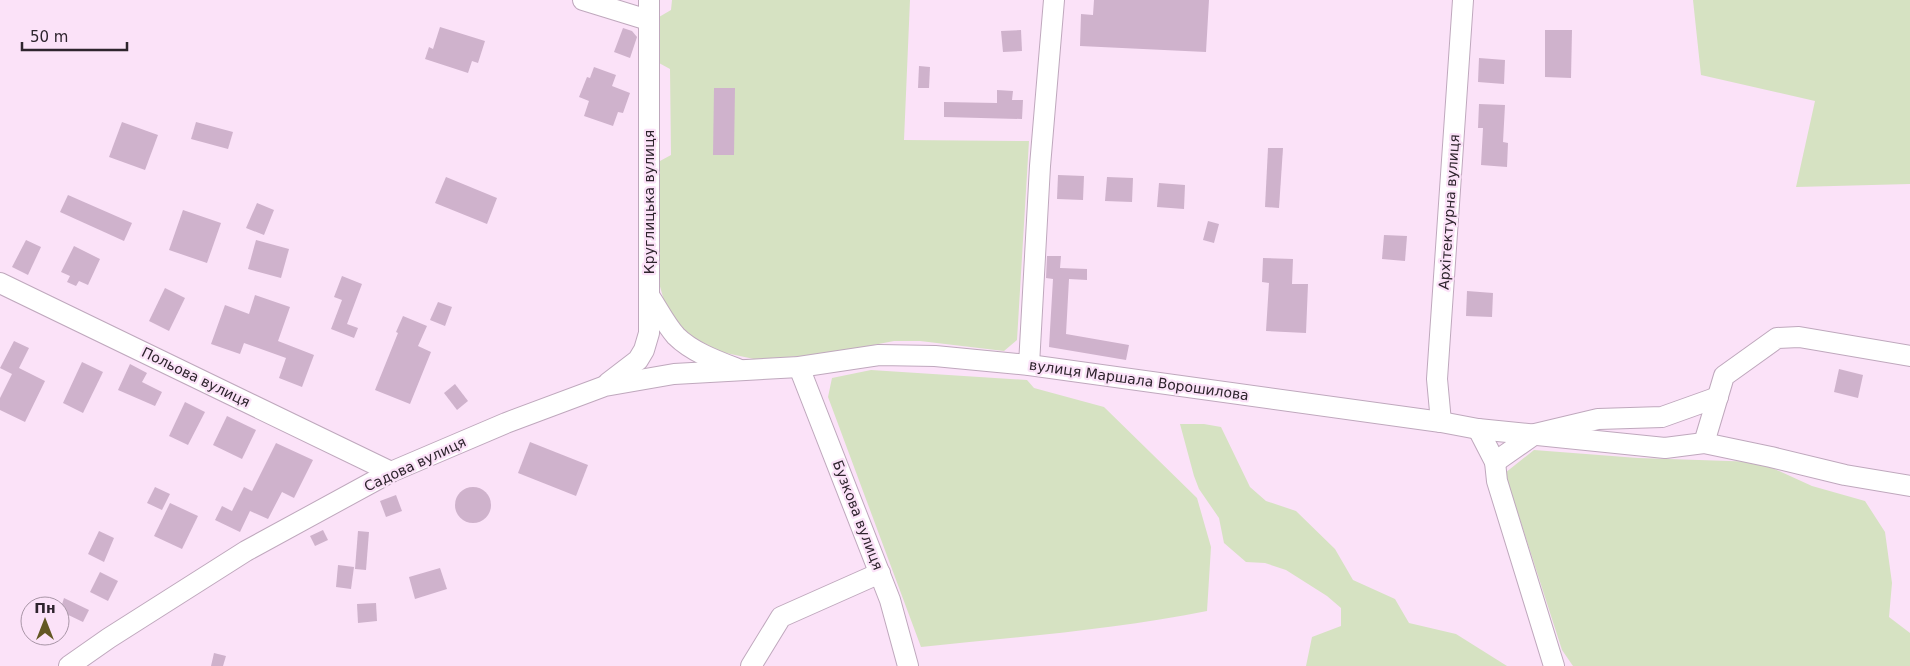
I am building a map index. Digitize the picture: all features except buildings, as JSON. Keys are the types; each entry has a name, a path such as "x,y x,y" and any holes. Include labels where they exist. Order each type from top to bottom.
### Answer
{"street":[{"path":"583,0 648,20"},
{"name":"Круглицька вулиця","path":"605,386 638,360 644,350 649,333 649,0"},
{"path":"1029,365 1040,166 1054,0"},
{"name":"Архітектурна вулиця","path":"1441,422 1438,379 1463,1"},
{"name":"Польова вулиця","path":"0,283 391,472"},
{"path":"650,297 676,336 720,363 745,371"},
{"path":"1704,444 1724,376 1777,338 1799,337 1910,356"},
{"name":"вулиця Маршала Ворошилова","path":"799,367 879,355 935,356 1029,365 1441,422 1478,429 1665,448 1704,444 1771,457 1845,475 1910,486"},
{"name":"Садова вулиця","path":"69,666 109,638 246,551 391,472 506,423 605,386 674,374 799,367"},
{"name":"Бузкова вулиця","path":"799,367 890,600 908,666"},
{"path":"1495,462 1535,434 1598,419 1662,417 1718,397"},
{"path":"1478,429 1495,462 1497,481 1554,666"},
{"path":"751,666 781,617 880,573"}],"green space":[{"path":"672,0 910,0 904,140 1029,141 1017,340 1004,351 920,341 894,341 822,355 754,359 721,352 696,339 677,324 665,304 659,283 660,161 671,155 670,69 659,63 659,17 671,10"},
{"path":"1693,0 1910,0 1910,184 1796,187 1815,101 1701,75"},
{"path":"871,370 1027,380 1034,388 1104,407 1197,498 1211,547 1207,611 1100,628 921,647 828,397 832,378"},
{"path":"1180,424 1204,424 1221,427 1250,487 1266,501 1296,511 1335,549 1353,580 1395,599 1409,623 1456,634 1507,666 1306,666 1312,637 1341,626 1341,608 1327,596 1286,570 1265,563 1246,562 1224,543 1219,518 1199,489 1194,476"},
{"path":"1534,450 1638,458 1759,462 1812,486 1865,501 1885,532 1892,583 1889,617 1910,633 1910,666 1573,666 1562,650 1505,473"}]}
